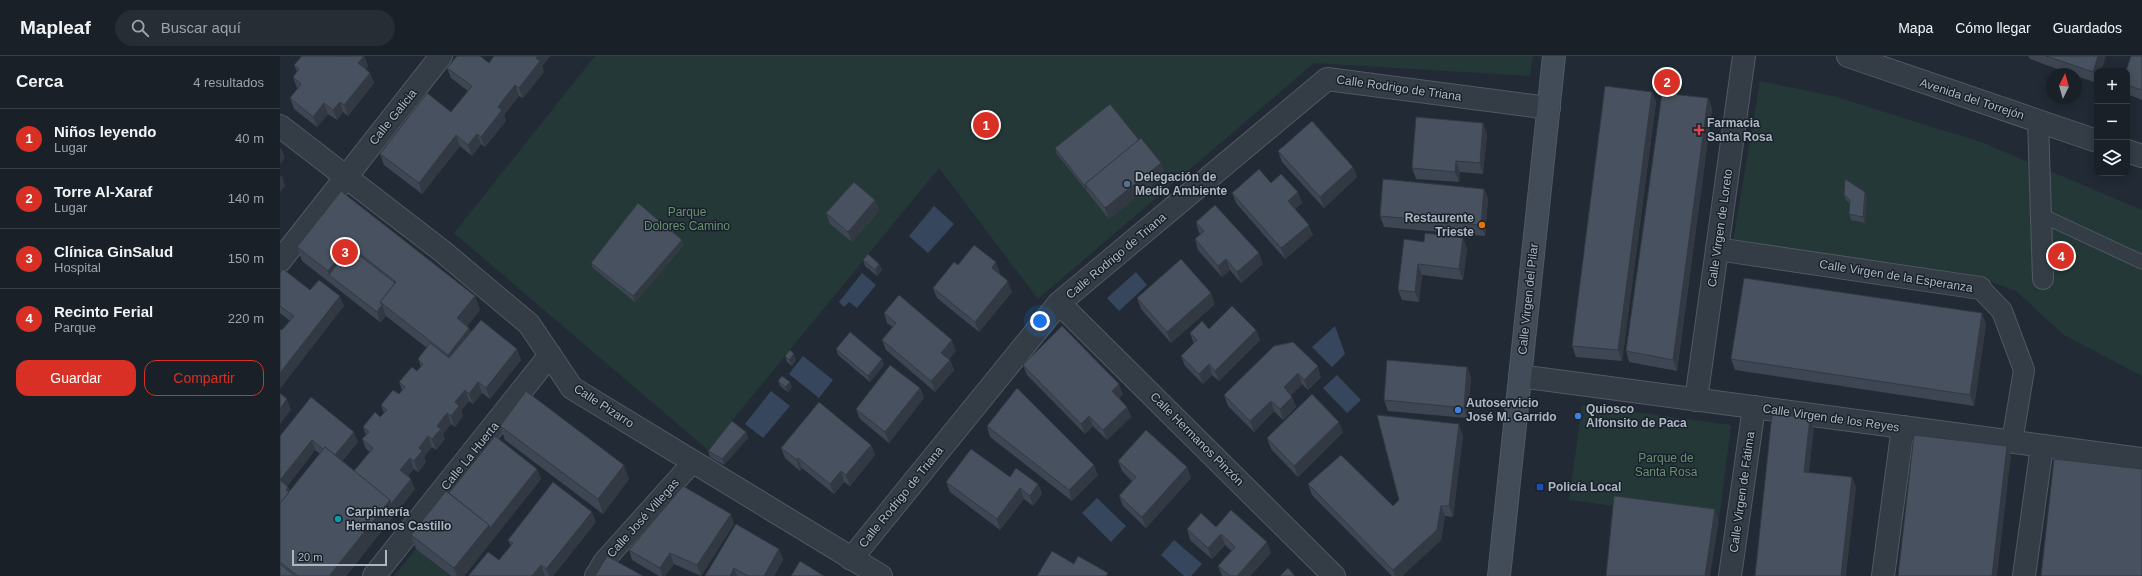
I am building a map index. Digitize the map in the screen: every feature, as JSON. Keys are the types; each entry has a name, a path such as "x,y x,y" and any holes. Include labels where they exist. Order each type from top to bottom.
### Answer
{"main road":[{"name":"Calle Virgen del Pilar","path":"1499,576 1504,543 1554,56"},
{"name":"Calle Virgen del Pilar","path":"1504,543 1508,576"}],"street":[{"name":"Calle Galicia","path":"280,260 442,56"},
{"name":"Calle Virgen de Loreto","path":"1696,400 1744,56"},
{"name":"Avenida del Torrejón","path":"1848,56 2094,140"},
{"name":"Calle Rodrigo de Triana","path":"851,558 1059,303 1327,79 1549,108"},
{"path":"2038,121 2044,279"},
{"name":"Calle Pizarro","path":"280,126 344,178 442,251 529,324 572,388 881,576"},
{"path":"2130,152 2142,156"},
{"name":"Calle Virgen de la Esperanza","path":"1717,249 1980,288 2002,312 2024,370 2012,442"},
{"name":"Calle Hermanos Pinzón","path":"1059,303 1334,576"},
{"name":"Calle La Huerta","path":"374,576 550,355"},
{"name":"Calle Virgen de los Reyes","path":"1520,376 2142,459"},
{"name":"Calle Virgen de Fátima","path":"1730,576 1754,408"},
{"path":"1883,576 1903,427"},
{"path":"2024,576 2042,446"},
{"name":"Calle José Villegas","path":"595,576 604,561 693,462"}],"lane":[{"path":"2042,215 2142,262"}],"green space":[{"name":"Parque Dolores Camino","path":"595,56 1533,56 1530,76 1314,63 1038,299 939,168 708,450 454,233"},
{"path":"1760,81 1833,96 1981,142 2142,210 2142,376 2064,335 2016,291 1981,278 1733,241"},
{"name":"Parque de Santa Rosa","path":"1582,405 1731,425 1719,520 1569,500"},
{"path":"416,549 449,575 394,576"}],"water":[{"path":"934,206 954,224 928,253 909,236"},
{"path":"1136,272 1147,285 1119,311 1107,298"},
{"path":"862,273 876,285 857,308 849,302 844,307 839,302"},
{"path":"1335,326 1345,354 1332,367 1312,347"},
{"path":"803,356 833,380 819,398 789,374"},
{"path":"1337,375 1361,400 1347,413 1323,388"},
{"path":"771,391 790,406 763,438 745,424"},
{"path":"1097,498 1126,526 1111,542 1082,513"},
{"path":"1174,540 1202,564 1191,576 1184,576 1161,555"}],"building":[{"path":"302,56 364,56 358,63 370,73 344,105 340,102 333,110 324,103 313,117 290,98 301,84 293,77 299,69 294,65"},
{"path":"457,56 480,56 489,63 494,56 538,56 536,58 540,61 519,88 515,85 507,95 498,107 502,110 481,137 477,134 468,145 456,135 419,183 380,154 427,93 451,112 472,86 447,68"},
{"path":"2046,56 2098,56 2093,72"},
{"path":"2131,56 2142,56 2142,90 2130,86 2130,68 2127,68"},
{"path":"1605,86 1652,92 1618,350 1572,346"},
{"path":"1662,93 1708,98 1673,360 1626,351"},
{"path":"1110,104 1139,140 1085,184 1087,189 1055,148"},
{"path":"1416,117 1483,123 1480,163 1456,161 1455,172 1412,168"},
{"path":"1312,121 1353,167 1320,197 1278,151"},
{"name":"Delegación de Medio Ambiente","path":"1141,138 1161,163 1105,208 1085,184"},
{"path":"1259,169 1271,183 1281,174 1298,192 1288,201 1309,225 1281,248 1232,193"},
{"path":"1383,179 1484,189 1481,225 1380,216"},
{"path":"1845,179 1865,192 1863,217 1849,214 1850,200 1844,195"},
{"path":"854,182 875,200 848,232 826,213"},
{"path":"341,191 475,296 457,318 469,328 448,355 380,302 396,282 349,245 328,271 297,247"},
{"path":"638,203 682,240 633,296 591,263"},
{"path":"1215,205 1259,253 1237,272 1226,259 1218,266 1195,239 1204,231 1196,222"},
{"path":"1425,233 1463,238 1459,269 1418,264 1415,292 1398,290 1404,239 1424,242"},
{"path":"974,245 996,262 992,268 1008,281 975,322 933,288 954,262 958,265"},
{"path":"350,248 395,283 380,302 382,305 377,312 329,275"},
{"path":"868,254 879,264 875,270 863,260"},
{"path":"1181,259 1211,293 1167,332 1137,298"},
{"path":"283,269 310,290 319,280 340,296 280,373 280,329 282,330 294,316 280,306 280,273"},
{"path":"1744,278 1982,313 1970,395 1731,359"},
{"path":"899,295 952,340 941,353 950,360 931,381 882,340 896,323 884,313"},
{"path":"1232,306 1256,330 1215,371 1209,364 1199,374 1181,356 1197,340 1190,333 1202,321 1209,329"},
{"path":"481,320 517,349 486,388 478,382 469,394 465,390 455,402 459,406 451,416 447,413 437,426 441,429 432,439 428,436 419,448 422,451 414,461 410,458 400,470 411,479 391,504 390,500 354,471 373,448 362,439 369,432 363,427 375,412 380,417 387,410 381,405 393,390 399,394 405,387 399,382 412,367 417,371 423,364 418,359 430,343 449,358"},
{"path":"1062,326 1119,384 1112,391 1127,407 1103,430 1089,416 1081,424 1023,365"},
{"path":"850,332 882,359 868,376 836,349"},
{"path":"1293,342 1318,366 1304,380 1298,373 1284,387 1292,397 1280,409 1271,401 1250,421 1224,395 1274,346"},
{"path":"790,350 794,354 789,360 785,356"},
{"path":"1387,360 1467,367 1464,408 1384,400"},
{"path":"890,365 920,388 885,432 856,409"},
{"path":"782,376 790,382 785,387 778,381"},
{"path":"1017,388 1094,465 1069,490 987,426"},
{"path":"526,391 624,465 598,499 500,426"},
{"path":"280,393 287,399 280,409"},
{"path":"1312,394 1339,422 1294,466 1267,438"},
{"path":"311,397 354,432 335,455 325,447 323,449 312,440 280,480 280,436"},
{"path":"819,402 871,445 846,475 841,471 830,484 798,458 797,460 781,448"},
{"path":"1772,414 1810,418 1804,472 1852,477 1841,576 1755,576"},
{"path":"1377,415 1459,424 1449,506 1441,506 1437,530 1393,570 1308,484 1341,455 1393,506 1399,500"},
{"path":"732,421 746,432 722,459 708,451"},
{"path":"1146,430 1187,467 1142,517 1119,496 1136,477 1118,461"},
{"path":"1914,435 2007,446 1992,576 1898,576"},
{"path":"495,436 537,469 490,528 489,525 449,493"},
{"name":"Carpintería Hermanos Castillo","path":"325,447 390,500 329,576 298,576 280,562 280,503"},
{"path":"971,449 1010,477 1016,468 1038,484 1030,496 1020,488 997,519 946,482"},
{"path":"2054,459 2142,469 2142,576 2041,576"},
{"path":"280,480 288,487 286,490 289,492 280,503"},
{"path":"553,482 592,512 546,569 541,565 532,576 469,576 488,552 499,560 513,543 508,540"},
{"path":"683,486 731,514 697,565 670,553 660,568 629,550"},
{"path":"446,491 489,525 454,568 411,535"},
{"path":"1614,496 1715,509 1705,576 1606,576"},
{"path":"1231,510 1267,542 1237,576 1230,576 1218,566 1235,547 1221,534 1208,548 1187,529 1201,513 1216,527"},
{"path":"736,524 779,549 764,576 748,576 734,568 730,576 705,576"},
{"path":"1052,551 1074,564 1078,556 1108,573 1106,576 1037,576"},
{"path":"607,556 643,576 595,576"},
{"path":"800,561 824,576 791,576"},
{"path":"280,564 295,576 280,576"},
{"path":"1288,568 1295,576 1280,576"}],"place":[{"name":"Torre Al-Xaraf","path":"1667,82"},
{"name":"Niños leyendo","path":"986,125"},
{"name":"Farmacia Santa Rosa","path":"1699,130"},
{"name":"Delegación de Medio Ambiente","path":"1127,184"},
{"name":"Restaurente Trieste","path":"1482,225"},
{"name":"Clínica GinSalud","path":"345,252"},
{"name":"Recinto Ferial","path":"2061,256"},
{"name":"Autoservicio José M. Garrido","path":"1458,410"},
{"name":"Quiosco Alfonsito de Paca","path":"1578,416"},
{"name":"Policía Local","path":"1540,487"},
{"name":"Carpintería Hermanos Castillo","path":"338,519"}]}
